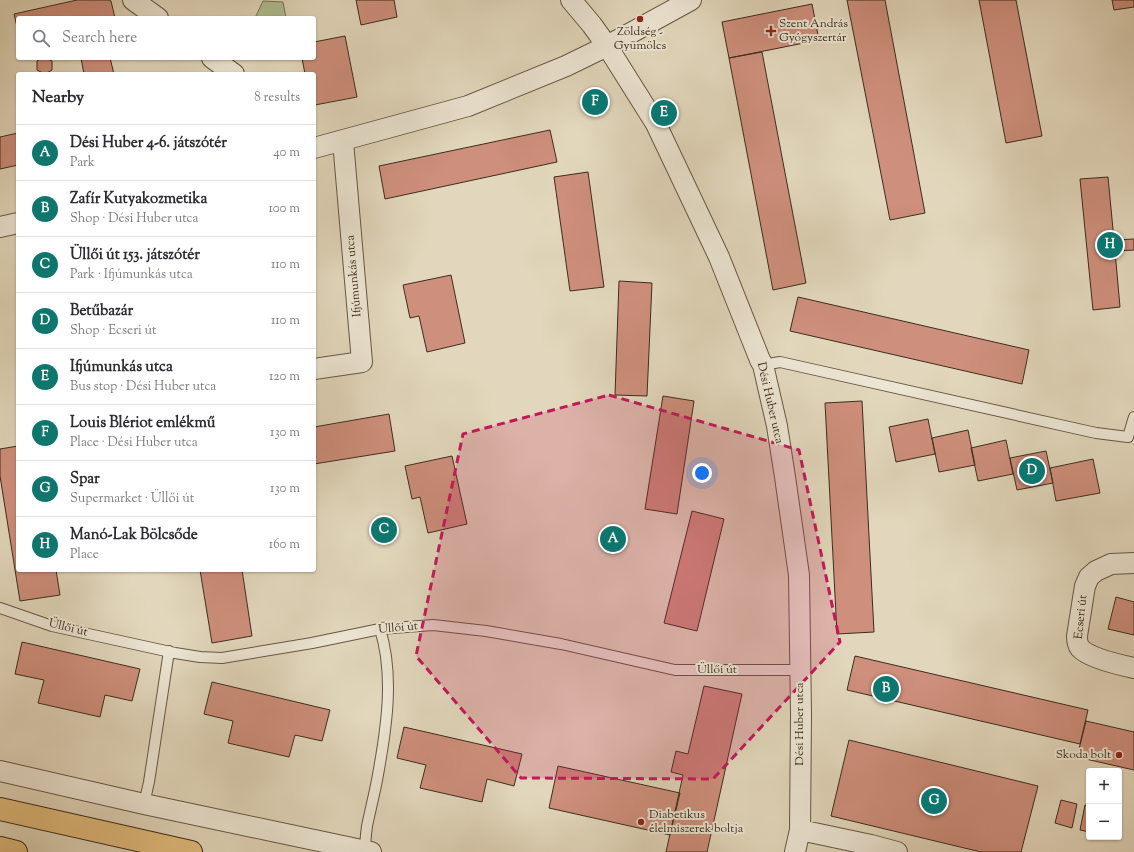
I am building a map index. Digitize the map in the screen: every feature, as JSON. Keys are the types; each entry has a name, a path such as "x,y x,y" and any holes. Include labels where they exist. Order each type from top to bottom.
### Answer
{"main road":[{"path":"0,809 191,852"},
{"path":"0,849 16,852"}],"street":[{"path":"133,0 155,16"},
{"name":"Dési Huber utca","path":"571,0 607,46 656,124 719,258 763,365 777,426 798,575 800,670 800,830 795,852"},
{"name":"Ifjúmunkás utca","path":"316,369 362,362 324,143 468,106 566,66 607,46 691,0"},
{"path":"215,60 231,72"},
{"path":"0,227 16,223"},
{"name":"Ecseri út","path":"1134,563 1112,564 1096,571 1089,577 1085,586 1077,636 1077,643 1081,649 1091,655 1116,664 1134,668"},
{"path":"0,771 144,804 368,851"},
{"path":"800,830 897,852"}],"lane":[{"path":"763,365 780,362 1096,433 1128,437 1134,417"},
{"name":"Üllői út","path":"0,608 52,626 175,653 200,657 222,658 312,643 380,629 433,625 472,629 561,644 675,670 800,670"},
{"path":"368,851 367,828 379,770 388,690 387,659 380,629"},
{"path":"144,804 150,777 169,651"}],"highlighted area":[{"path":"609,395 799,450 840,642 713,779 521,778 416,656 463,434"}],"green space":[{"path":"263,1 283,2 286,16 256,16"}],"building":[{"path":"77,0 109,0 111,1 115,16 16,16 16,22 14,14"},
{"path":"356,0 394,0 397,17 361,25"},
{"path":"847,0 885,0 925,213 890,220"},
{"path":"979,0 1016,0 1042,136 1006,143"},
{"path":"1112,0 1134,0 1134,7 1114,10"},
{"name":"Szent András Gyógyszertár","path":"812,4 819,40 729,58 722,22"},
{"path":"345,36 357,97 316,105 316,72 305,72 302,60 316,60 316,42"},
{"path":"762,52 806,283 773,290 729,58"},
{"path":"50,60 52,61 52,70 48,72 41,72 37,70 37,61"},
{"path":"81,60 110,60 114,72 84,72"},
{"path":"550,130 557,162 385,199 379,166"},
{"path":"16,133 16,165 0,169 0,137"},
{"path":"588,172 604,287 570,291 554,177"},
{"path":"1108,177 1114,240 1134,239 1134,250 1115,251 1120,307 1093,310 1080,179"},
{"path":"451,275 465,343 427,352 419,316 410,318 403,285"},
{"path":"619,281 652,283 647,396 615,395"},
{"path":"798,297 1029,350 1022,384 790,331"},
{"path":"663,396 694,401 677,514 645,509"},
{"path":"862,401 874,632 837,634 825,403"},
{"path":"389,414 395,451 316,464 316,427"},
{"path":"928,419 935,454 896,462 889,427"},
{"path":"968,430 975,465 939,472 932,438"},
{"path":"1006,440 1013,474 978,481 971,448"},
{"path":"16,446 16,572 56,572 60,595 20,601 0,476 0,449"},
{"path":"1046,451 1053,483 1017,490 1010,458"},
{"path":"452,456 467,524 428,533 420,497 412,499 405,466"},
{"path":"1093,459 1100,493 1056,501 1050,468"},
{"path":"692,511 724,519 697,631 664,623"},
{"path":"200,572 242,572 252,636 212,643"},
{"path":"1116,597 1134,602 1134,635 1108,629"},
{"path":"22,642 140,669 132,701 105,695 100,717 38,703 44,680 15,674"},
{"path":"855,656 1088,710 1080,744 847,690"},
{"path":"212,682 330,710 322,741 295,735 289,757 228,743 233,721 204,714"},
{"path":"704,686 742,694 707,852 666,852 683,775 671,772 676,751 688,754"},
{"path":"1086,721 1134,732 1134,770 1077,757"},
{"path":"404,727 522,754 514,786 487,779 482,802 420,788 426,765 397,758"},
{"path":"849,740 1038,786 1021,852 981,852 831,816"},
{"path":"558,766 680,793 670,835 549,808"},
{"path":"1061,800 1077,804 1072,828 1055,823"},
{"path":"1085,805 1086,831 1080,830"}],"place":[{"name":"Zöldség - Gyümölcs","path":"640,19"},
{"name":"Szent András Gyógyszertár","path":"771,31"},
{"name":"Louis Blériot emlékmű","path":"595,102"},
{"name":"Ifjúmunkás utca","path":"664,113"},
{"name":"Manó-Lak Bölcsőde","path":"1110,245"},
{"name":"Betűbazár","path":"1032,471"},
{"name":"Üllői út 153. játszótér","path":"384,530"},
{"name":"Dési Huber 4-6. játszótér","path":"613,539"},
{"name":"Zafír Kutyakozmetika","path":"886,689"},
{"name":"Skoda bolt","path":"1119,755"},
{"name":"Spar","path":"934,801"},
{"name":"Diabetikus élelmiszerek boltja","path":"641,822"}]}
